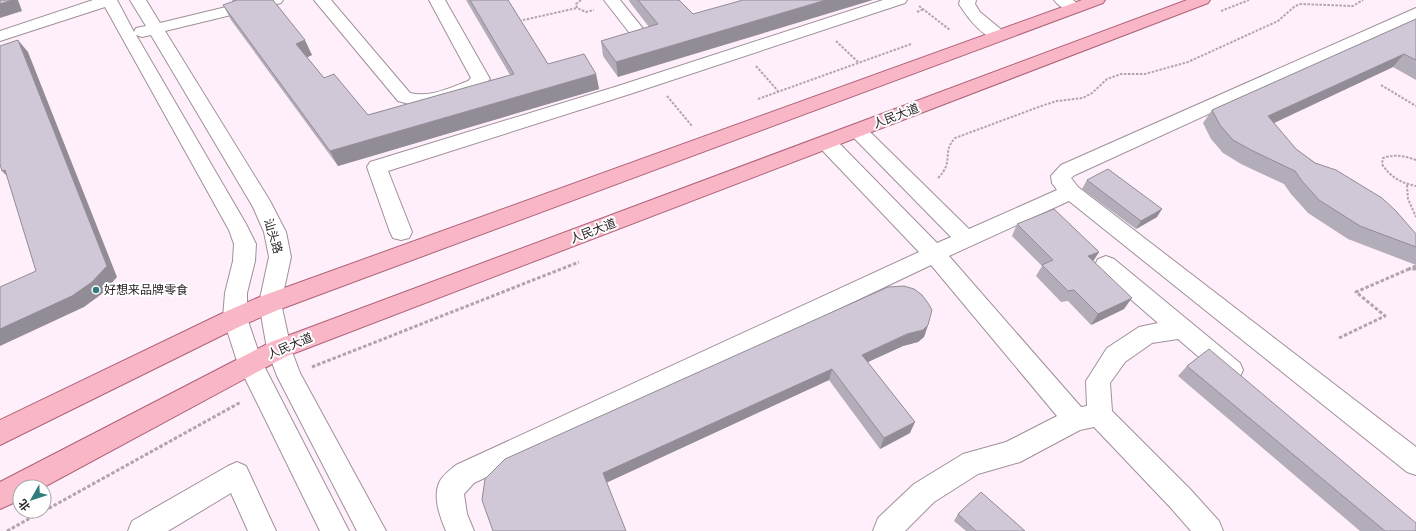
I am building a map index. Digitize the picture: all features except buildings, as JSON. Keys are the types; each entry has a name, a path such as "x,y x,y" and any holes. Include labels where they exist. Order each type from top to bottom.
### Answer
{"main road":[{"path":"0,433 235,318 270,303 997,35 1068,4 1097,0"},
{"name":"人民大道","path":"0,496 279,349 1202,0"}],"street":[{"path":"0,36 109,0 235,223 245,244 244,261 236,293 235,318 250,364 335,531"},
{"name":"汕头路","path":"138,0 263,206 275,232 280,258 270,303 279,349 288,376 372,531"},
{"path":"128,36 275,0"},
{"path":"322,0 404,97 420,101 436,99 474,86 481,79 436,0"},
{"path":"612,0 641,36"},
{"path":"401,232 378,167 654,80 899,0"},
{"path":"968,0 967,4 974,15 997,35"},
{"path":"1416,13 1068,170 1061,176 1062,183 1071,192 1416,463"},
{"path":"858,131 966,239"},
{"path":"827,143 1088,418 1180,498 1209,531"},
{"path":"460,531 452,515 450,489 465,474 966,239 1071,192"},
{"path":"1106,265 1248,384"},
{"path":"1088,418 1098,381 1116,355 1147,334 1182,329"},
{"path":"887,531 888,528 924,493 972,463 1011,453 1088,418"},
{"path":"142,531 237,475 262,531"}],"path":[{"path":"577,8 576,4 581,0"},
{"path":"1219,12 1249,0"},
{"path":"919,192 946,172 950,161 947,151 949,143 955,138 1044,105 1057,101 1083,98 1092,93 1107,79 1121,74 1145,74 1188,62 1278,21 1295,6 1301,4 1353,6 1362,2 1363,0"},
{"path":"918,5 950,30"},
{"path":"516,21 577,8 586,12"},
{"path":"820,26 859,63"},
{"path":"742,51 778,91"},
{"path":"654,80 693,126"},
{"path":"1381,85 1416,106"},
{"path":"1416,160 1401,155 1390,155 1383,158 1382,164 1386,172 1395,179 1407,185 1416,186"},
{"path":"1407,185 1408,199 1416,217"},
{"path":"288,376 583,260"},
{"path":"1339,338 1385,316 1356,292 1416,266"},
{"path":"1409,269 1416,269"},
{"path":"52,507 263,390"},
{"path":"7,531 29,519"}],"place":[{"name":"好想来品牌零食","path":"96,290"}]}
